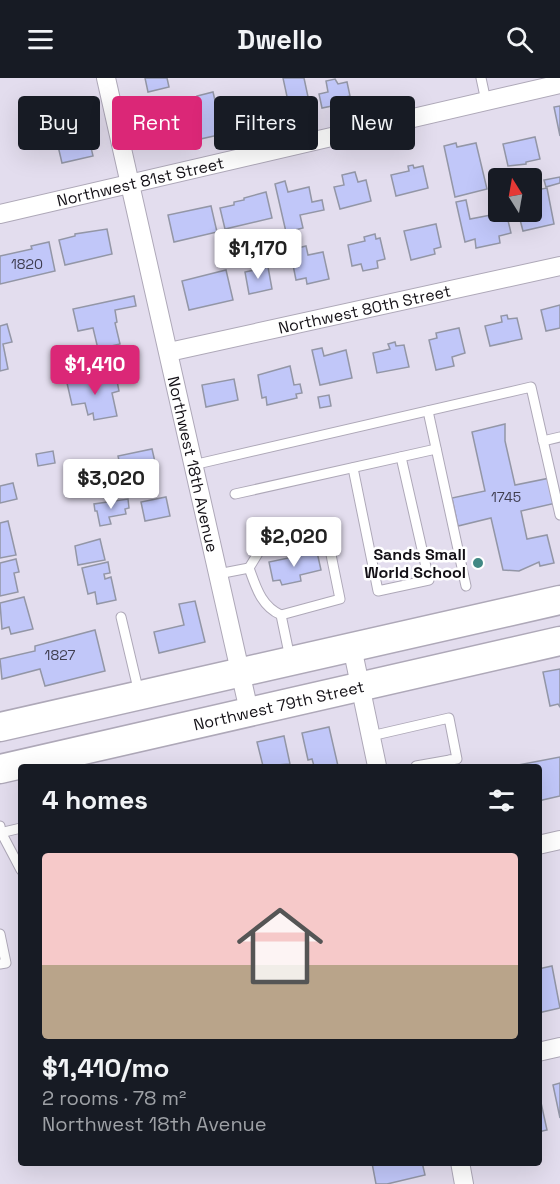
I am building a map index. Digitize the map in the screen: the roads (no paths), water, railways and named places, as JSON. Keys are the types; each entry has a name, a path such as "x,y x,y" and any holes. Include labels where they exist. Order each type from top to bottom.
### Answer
{"main road":[{"path":"0,727 560,600"},
{"name":"Northwest 79th Street","path":"21,764 560,641"},
{"name":"Northwest 79th Street","path":"0,769 18,765"}],"street":[{"name":"Northwest 18th Avenue","path":"106,78 249,711"},
{"name":"Northwest 81st Street","path":"0,214 560,84"},
{"name":"Northwest 80th Street","path":"169,352 560,266"},
{"path":"352,647 377,764"},
{"path":"542,844 560,840"},
{"path":"542,1051 560,1047"},
{"path":"461,1166 464,1184"}],"lane":[{"path":"481,78 486,101"},
{"path":"193,465 531,387 560,515"},
{"path":"428,411 466,586"},
{"path":"543,441 560,437"},
{"path":"235,494 436,449"},
{"path":"353,468 378,591 429,580 401,457"},
{"path":"218,574 249,568 260,550 327,535 340,599 281,615 272,611 261,598 249,568"},
{"path":"281,615 291,660"},
{"path":"121,617 140,695"},
{"path":"371,736 449,718 457,759 451,763"},
{"path":"18,828 0,830 18,864"},
{"path":"0,934 6,963 0,964"}],"place":[{"name":"Sands Small World School","path":"478,563"}]}
